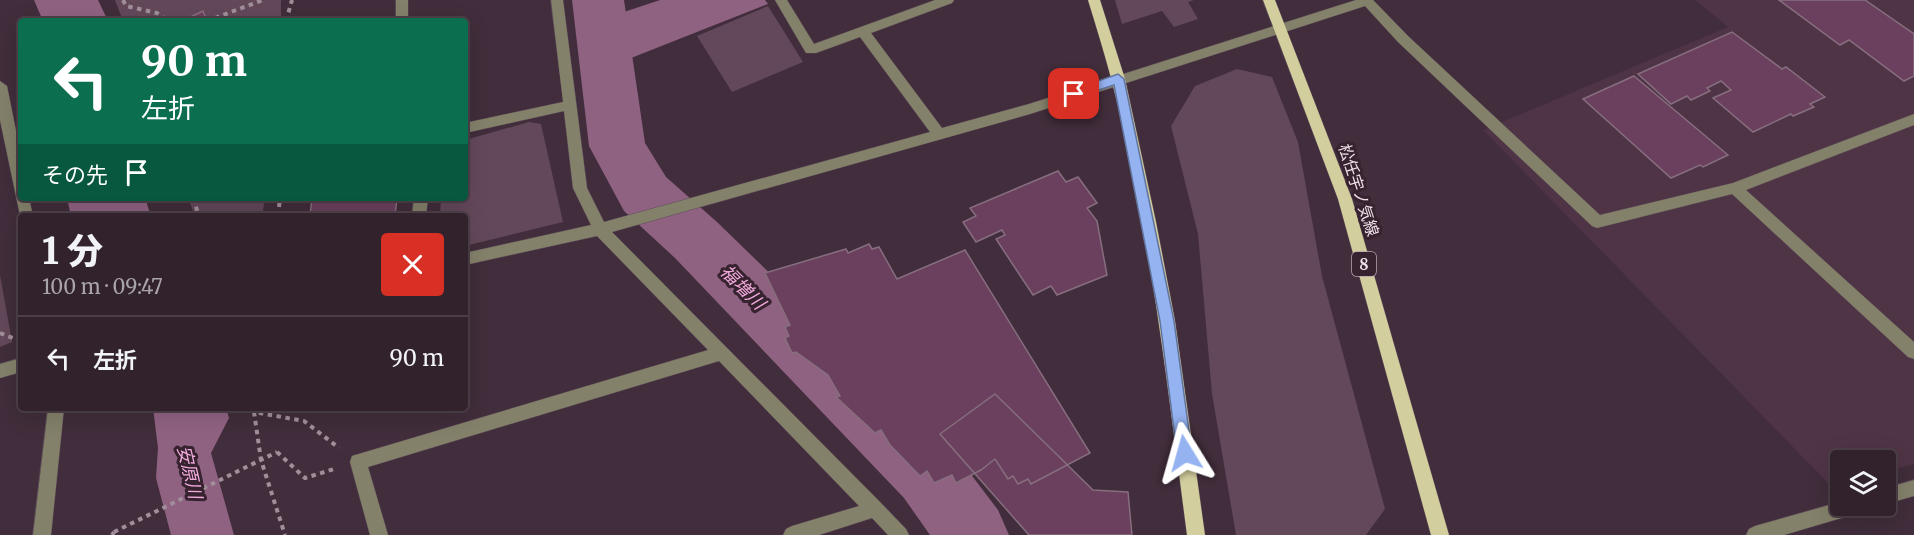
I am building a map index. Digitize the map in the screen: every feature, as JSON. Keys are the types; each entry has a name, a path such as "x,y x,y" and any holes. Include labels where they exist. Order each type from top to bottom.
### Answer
{"main road":[{"path":"1094,0 1118,79 1167,321 1196,535"},
{"name":"松任宇ノ気線","path":"1269,0 1345,199 1440,535"}],"street":[{"path":"402,0 402,18"},
{"path":"557,0 580,188 600,229 900,535"},
{"path":"781,0 811,50 948,0"},
{"path":"468,258 600,229 1030,109 1280,27 1369,1 1403,39 1597,222 1735,188 1914,119"},
{"path":"863,31 939,134"},
{"path":"0,86 18,176"},
{"path":"468,127 570,105"},
{"path":"1735,188 1914,352"},
{"path":"379,535 358,462 722,353"},
{"path":"0,371 18,366"},
{"path":"42,535 56,411"},
{"path":"1896,493 1914,488"},
{"path":"792,535 875,509"},
{"path":"1755,535 1830,513"}],"path":[{"path":"123,0 126,6 157,13 164,18"},
{"path":"215,18 263,0"},
{"path":"287,18 292,0"},
{"path":"0,333 18,341"},
{"path":"254,411 261,460 285,535"},
{"path":"258,411 304,422 358,462"},
{"path":"113,533 278,452 305,478 358,462"}],"shaded area":[{"path":"115,0 281,0 281,18 122,18"},
{"path":"1115,0 1194,0 1188,2 1198,19 1174,27 1162,11 1122,24"},
{"path":"1695,0 1914,0 1914,464 1896,468 1896,450 1830,450 1829,484 1483,130 1728,27"},
{"path":"768,6 803,62 732,92 697,36"},
{"path":"1237,69 1272,77 1298,142 1322,276 1385,509 1366,535 1236,535 1212,394 1198,234 1171,126 1195,86"},
{"path":"529,122 541,124 563,222 468,245 468,213 440,213 441,201 468,201 468,139"},
{"path":"189,201 264,201 262,213 194,213"},
{"path":"0,275 12,342 0,347"}],"water":[{"path":"34,0 98,0 107,18 42,18"},
{"path":"660,0 765,0 768,4 626,60 621,13"},
{"path":"68,201 146,201 150,213 70,213"},
{"name":"安原川","path":"153,411 227,411 229,418 211,453 234,535 171,535 156,478 158,448"}],"building":[{"path":"1779,0 1865,0 1914,34 1914,76 1904,81 1849,40 1840,45"},
{"path":"203,11 206,18 188,18"},
{"path":"1732,32 1782,69 1786,67 1825,97 1810,104 1814,107 1793,116 1791,114 1753,132 1713,98 1731,90 1721,81 1707,88 1710,91 1691,100 1687,96 1671,104 1638,74"},
{"path":"1634,76 1728,155 1671,178 1583,99"},
{"path":"1058,171 1066,182 1078,177 1097,203 1087,208 1097,221 1107,275 1057,295 1051,286 1033,295 996,239 1005,235 1002,230 976,242 963,222 976,216 970,208"},
{"path":"312,201 397,201 395,213 310,213"},
{"path":"869,244 872,249 879,247 897,279 965,250 1090,453 1031,484 1028,479 1018,484 1013,476 1008,479 995,459 981,470 956,483 952,475 934,483 927,471 920,476 890,445 881,430 875,433 836,397 840,396 828,375 796,352 792,353 785,338 789,336 785,327 790,325 765,273 846,249 848,253"},
{"path":"995,394 1093,490 1128,492 1132,535 1029,535 940,434"},
{"path":"995,394 1093,490 1128,492 1132,535 1029,535 940,434"}],"waterway":[{"name":"福増川","path":"598,0 617,146 645,194 696,240 929,475 973,535"}],"route":[{"path":"1074,94 1118,79 1149,222 1167,321 1185,453"}]}
